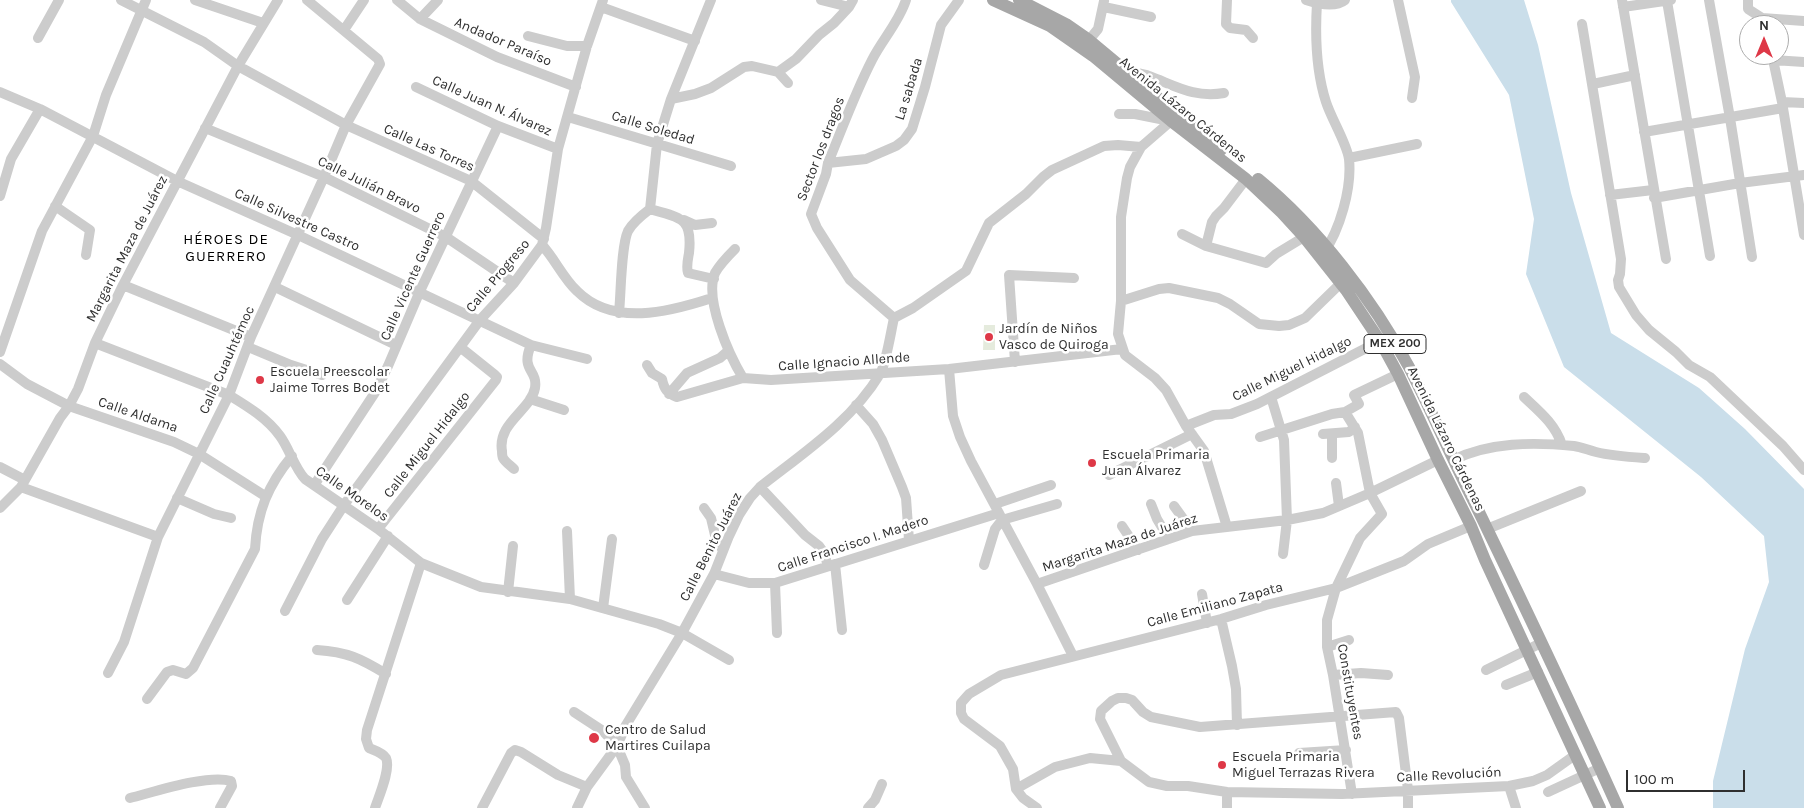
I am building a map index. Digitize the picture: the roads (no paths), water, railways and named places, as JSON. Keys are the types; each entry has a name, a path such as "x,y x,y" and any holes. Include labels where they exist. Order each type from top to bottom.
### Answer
{"main road":[{"name":"Avenida Lázaro Cárdenas","path":"992,0 1050,26 1092,56 1246,179 1304,237 1324,252 1341,283 1380,341 1398,374 1471,526 1600,808"},
{"name":"Avenida Lázaro Cárdenas","path":"1019,0 1066,24 1089,40 1124,71 1284,201 1324,252 1365,298 1408,366 1618,808"}],"street":[{"path":"121,0 204,42 238,66 346,125"},
{"path":"0,352 42,231 93,136 106,95 146,0"},
{"path":"195,0 263,23"},
{"name":"Margarita Maza de Juárez","path":"0,508 23,484 60,418 69,406 78,389 95,343 123,285 204,128 238,66 278,0"},
{"path":"307,0 344,30 364,0"},
{"name":"Andador Paraíso","path":"397,0 420,19 497,57 576,87"},
{"path":"420,19 438,0"},
{"path":"711,0 671,99 656,144 650,209 637,219 628,231 624,243 619,314 641,313 686,306 712,298"},
{"path":"821,0 851,4"},
{"name":"Sector los dragos","path":"894,318 850,280 817,228 811,214 826,174 828,162 873,59 902,11 906,0"},
{"name":"La sabada","path":"828,162 866,159 896,146 904,140 912,129 941,25 959,0"},
{"path":"1227,0 1226,24 1230,28 1246,30 1253,38"},
{"path":"1306,0 1317,3 1336,4 1346,0"},
{"path":"1398,0 1415,77 1412,98"},
{"path":"1667,0 1710,256"},
{"path":"1666,259 1623,3 1671,0"},
{"path":"1709,0 1752,257"},
{"path":"1748,0 1748,9 1753,15"},
{"path":"38,38 57,3"},
{"path":"1089,40 1098,29 1104,3 1151,17"},
{"path":"1317,3 1316,24 1321,79 1326,102 1349,158 1345,202 1339,221 1324,252"},
{"path":"602,4 695,41"},
{"name":"Calle Progreso","path":"285,611 322,539 344,505 480,320 514,283 543,242 558,149 587,46 602,4"},
{"path":"778,72 796,59 851,4"},
{"path":"1789,21 1804,21"},
{"path":"1582,24 1621,259 1619,286 1636,315 1649,330 1689,365 1710,377 1783,446 1804,470"},
{"name":"Calle Cuauhtémoc","path":"108,673 124,642 158,537 229,395 250,342 346,125 381,62 344,30"},
{"path":"528,36 567,46 587,46"},
{"path":"1789,60 1804,62"},
{"path":"1774,65 1799,175 1804,235"},
{"path":"671,99 695,94 711,88 744,67 752,66 778,72 788,83"},
{"path":"1124,71 1147,75 1195,94 1224,93"},
{"path":"1593,84 1635,76"},
{"name":"Calle Juan N. Álvarez","path":"416,87 498,126 558,149"},
{"name":"Calle Silvestre Castro","path":"0,92 40,109 177,181 298,235 420,292 458,312 480,320 531,345 587,359"},
{"path":"1644,132 1730,118 1783,105 1804,103"},
{"path":"0,196 11,159 40,109"},
{"path":"1119,114 1135,114 1171,121"},
{"name":"Calle Soledad","path":"568,116 731,166"},
{"path":"1171,121 1142,147 1130,167 1127,178 1121,217 1121,301 1118,334 1125,355 1155,378 1166,390 1189,430 1204,451 1227,527"},
{"name":"Calle Las Torres","path":"346,125 471,181 543,242 576,290 590,302 619,314"},
{"name":"Calle Vicente Guerrero","path":"316,484 376,391 471,181 498,126"},
{"name":"Calle Julián Bravo","path":"204,128 324,177 446,237 514,283"},
{"path":"1349,158 1417,144"},
{"path":"894,318 913,308 966,271 989,223 1026,194 1052,170 1104,146 1142,147"},
{"path":"1610,195 1698,190 1799,175"},
{"path":"1206,246 1212,222 1246,179"},
{"path":"55,206 90,230 86,255"},
{"path":"650,209 695,224 712,223"},
{"path":"681,219 688,228 690,244 688,272 714,279"},
{"path":"1182,234 1206,246 1266,263 1272,257 1304,237"},
{"path":"736,249 726,258 716,272 712,298 728,351 743,378"},
{"path":"1015,362 1009,275 1074,278"},
{"path":"1121,301 1159,289 1169,288 1218,298 1259,324 1279,326 1289,325 1305,318 1341,283"},
{"path":"123,285 250,342 291,365 322,375"},
{"path":"275,287 396,345"},
{"name":"Calle Benito Juárez","path":"576,808 587,787 617,746 626,725 682,633 714,574 729,536 750,498 760,487 836,427 856,405 881,372 894,318"},
{"name":"Calle Miguel Hidalgo","path":"1109,476 1214,415 1231,414 1271,397 1380,341"},
{"name":"Calle Morelos","path":"95,343 229,395 264,419 279,434 300,474 388,536 421,563 481,587 570,599 659,624 682,633 729,660"},
{"path":"514,469 503,458 501,445 507,427 530,399 535,388 535,380 527,364 526,355 531,345"},
{"name":"Calle Miguel Hidalgo","path":"378,529 497,377 460,347"},
{"name":"Calle Ignacio Allende","path":"673,395 743,378 771,380 949,369 1122,349"},
{"path":"647,365 652,373 662,379 664,387 673,395 688,374 720,358 728,351"},
{"name":"Calle Aldama","path":"0,364 27,384 69,406 174,442 199,454 266,496"},
{"path":"949,369 953,416 970,461 999,512 1073,656"},
{"path":"1260,437 1332,414 1345,412 1359,404 1355,395 1398,374"},
{"path":"1271,397 1284,440 1287,520 1282,554"},
{"path":"1524,397 1553,426 1558,433 1562,445"},
{"path":"530,399 564,410"},
{"path":"856,405 873,424 882,440 902,487 906,498 909,540"},
{"path":"1345,412 1355,427 1361,442 1362,457 1370,493"},
{"path":"1332,458 1328,434 1349,432 1355,427"},
{"path":"1453,460 1468,453 1493,446 1507,445 1576,446 1614,456 1646,458"},
{"path":"147,699 167,672 173,670 186,674 193,668 255,549 256,531 266,496 274,480 292,456"},
{"name":"Margarita Maza de Juárez","path":"1037,584 1192,531 1287,520 1323,513 1370,493 1438,460"},
{"path":"0,467 23,484 158,537"},
{"path":"1336,483 1339,506"},
{"path":"984,565 999,512 1051,485"},
{"path":"760,487 805,535 819,546 832,565 842,630"},
{"path":"1487,529 1581,491"},
{"name":"Constituyentes","path":"1352,794 1334,675 1327,647 1327,620 1336,588 1360,538 1381,517 1381,513 1370,493"},
{"path":"177,498 214,514 232,518"},
{"path":"999,512 1057,504"},
{"path":"1151,504 1157,519 1169,539"},
{"path":"1174,506 1192,531"},
{"path":"704,508 711,518 723,551"},
{"name":"Calle Francisco I. Madero","path":"714,574 749,583 776,583 999,512"},
{"path":"1122,526 1138,550"},
{"name":"Calle Emiliano Zapata","path":"1016,789 1013,769 1000,746 964,720 961,714 963,699 1001,675 1222,619 1266,604 1336,588 1404,561 1428,544 1471,526"},
{"path":"567,531 570,599"},
{"path":"346,600 388,536"},
{"path":"602,608 612,539"},
{"path":"508,592 513,546"},
{"path":"375,808 387,770 386,758 369,748 366,739 367,730 421,563"},
{"path":"776,583 777,633"},
{"path":"1202,594 1207,623"},
{"path":"1222,619 1236,689 1236,725 1396,712 1399,718 1408,790 1408,808"},
{"path":"1327,647 1349,640"},
{"path":"1486,670 1541,643"},
{"path":"317,650 340,652 360,658 386,674"},
{"path":"1506,685 1538,672"},
{"path":"1334,675 1360,673 1388,675"},
{"name":"Calle Revolución","path":"1236,725 1200,726 1151,717 1143,712 1132,700 1126,698 1118,698 1108,703 1101,711 1100,719 1121,761 1149,782 1167,786 1188,786 1228,792 1352,794 1509,786 1533,781 1547,775 1576,755"},
{"path":"574,712 603,731 617,746 625,765 626,777 644,808"},
{"path":"482,808 511,753 515,750 558,775 587,787"},
{"path":"1299,753 1346,750"},
{"path":"1037,808 1023,798 1016,789 1055,767 1090,758 1121,761"},
{"path":"1548,792 1600,768"},
{"path":"130,798 185,785 222,779 231,782 232,786 220,808"},
{"path":"868,808 875,800 882,784"},
{"path":"1509,786 1516,808"},
{"path":"1227,808 1228,792"}],"water":[{"path":"1451,0 1524,0 1538,45 1571,193 1611,333 1699,388 1745,429 1804,489 1804,808 1713,808 1713,781 1745,649 1769,582 1764,536 1701,477 1564,367 1526,274 1534,219 1509,95"}],"place":[{"name":"Jardín de Niños Vasco de Quiroga","path":"989,337"},
{"name":"Escuela Preescolar Jaime Torres Bodet","path":"260,380"},
{"name":"Escuela Primaria Juan Álvarez","path":"1092,463"},
{"name":"Centro de Salud Martires Cuilapa","path":"594,738"},
{"name":"Escuela Primaria Miguel Terrazas Rivera","path":"1222,765"}],"district":[{"name":"HÉROES DE GUERRERO","path":"226,248"}]}
